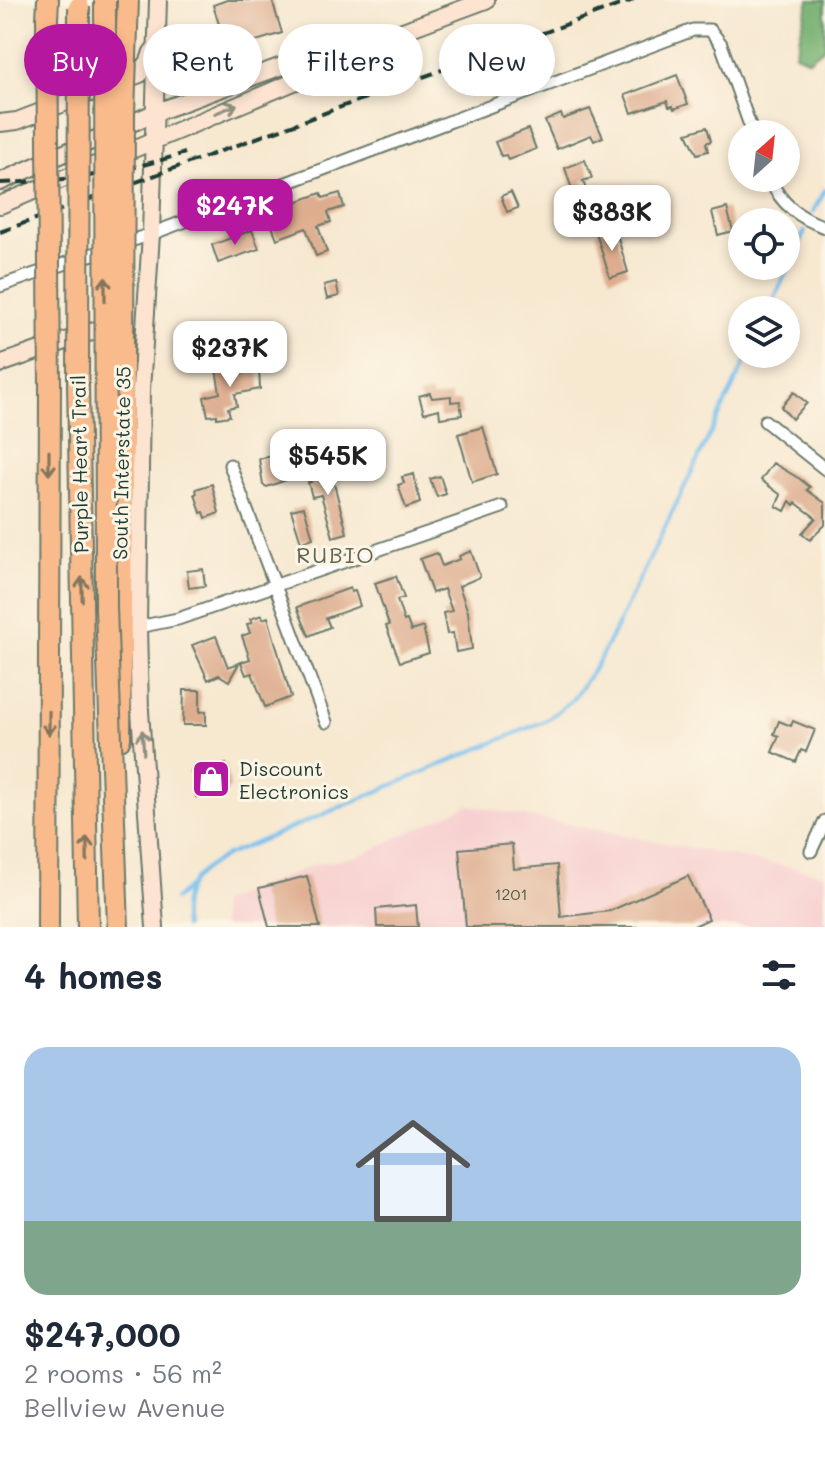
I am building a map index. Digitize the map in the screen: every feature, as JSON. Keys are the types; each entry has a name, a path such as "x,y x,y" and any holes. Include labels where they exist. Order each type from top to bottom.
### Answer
{"highway":[{"path":"109,927 120,763 124,113 128,0"},
{"path":"105,1 106,608 118,927"},
{"name":"Purple Heart Trail","path":"79,4 78,384 88,927"},
{"name":"Purple Heart Trail","path":"48,10 48,927"}],"main road":[{"name":"South Interstate 35","path":"156,24 158,0"},
{"path":"422,24 486,0"},
{"path":"0,182 154,113 278,67"},
{"path":"0,123 17,121 140,74 143,70"},
{"path":"0,205 278,88"},
{"name":"South Interstate 35","path":"154,96 151,234 141,390 138,627 140,711 155,927"},
{"path":"0,364 97,330 108,331 119,338 128,351 141,390"}],"street":[{"path":"0,286 151,234 693,30 710,30 721,44 748,120"},
{"path":"777,192 798,215 825,227"},
{"path":"765,421 825,469"},
{"path":"230,465 326,722"},
{"path":"138,627 178,619 502,507"},
{"path":"811,851 825,821"}],"shaded area":[{"path":"468,805 825,874 825,927 222,927 220,903 313,865 358,856"}],"green space":[{"path":"809,0 825,0 825,47 809,60 795,54"}],"building":[{"path":"227,0 272,0 279,24 278,34 262,39 262,24 219,24 213,5"},
{"path":"677,75 688,104 674,109 673,106 669,107 667,101 632,113 625,95"},
{"path":"590,109 603,137 594,141 591,135 557,149 545,121 561,114 563,119"},
{"path":"707,127 711,141 706,143 708,151 697,154 687,133"},
{"path":"528,129 536,149 508,160 506,155 501,156 495,142"},
{"path":"585,160 592,178 583,181 589,198 576,202 565,168"},
{"path":"511,192 518,208 507,212 501,196"},
{"path":"321,193 323,198 340,193 344,207 328,212 331,222 318,226 327,252 316,256 306,228 277,239 269,218 295,207 293,203"},
{"path":"727,208 728,232 718,235 712,212"},
{"path":"615,228 628,272 610,278 596,233"},
{"path":"252,230 259,249 218,263 212,245"},
{"path":"336,282 339,296 327,299 324,285"},
{"path":"275,325 283,332 274,342 266,336"},
{"path":"229,361 231,376 259,369 260,389 235,394 237,406 228,408 230,416 208,416 204,397 220,393 215,363"},
{"path":"794,392 807,403 792,419 781,407"},
{"path":"430,393 432,398 451,396 451,402 460,401 462,415 440,418 439,409 424,413 419,396"},
{"path":"483,427 497,474 472,482 458,434"},
{"path":"271,456 273,464 282,462 286,480 267,487 263,485 259,459"},
{"path":"327,457 347,533 333,537 321,495 312,497 308,482 311,482 309,475 321,472 317,460"},
{"path":"773,463 800,479 810,487 807,490 825,503 825,525 810,540 802,533 816,518 790,501 785,511 776,506 781,495 761,480"},
{"path":"414,474 420,503 406,508 398,485 404,483 402,477"},
{"path":"440,476 446,494 437,497 430,479"},
{"path":"212,484 219,513 206,518 204,512 201,513 195,494 196,489"},
{"path":"304,507 313,538 301,542 291,510"},
{"path":"471,551 480,577 459,586 468,612 472,649 456,652 453,633 447,634 443,613 452,611 444,589 432,593 420,559 437,553 442,566"},
{"path":"203,569 205,586 189,588 187,571"},
{"path":"396,576 404,598 397,600 404,621 407,620 411,631 423,627 429,653 400,662 386,626 389,625 375,583"},
{"path":"350,588 351,592 355,591 360,606 326,618 330,627 309,636 297,607"},
{"path":"262,615 263,619 268,617 291,697 265,707 252,673 246,675 241,662 250,659 242,636 250,633 247,624 252,623 250,619"},
{"path":"216,636 228,667 239,663 229,681 219,675 208,680 192,645"},
{"path":"184,690 200,690 200,712 206,711 206,725 183,725"},
{"path":"779,721 791,726 793,721 815,730 806,752 801,750 796,762 772,752 779,736 774,734"},
{"name":"Discount Electronics","path":"226,764 230,788 196,797 191,771"},
{"path":"512,844 514,869 557,865 561,917 610,911 688,876 709,919 692,927 466,927 459,849"},
{"path":"307,876 320,927 269,927 259,888"},
{"path":"416,905 418,927 377,927 376,909"}],"waterway":[{"path":"813,212 825,190"},
{"path":"775,296 805,231"},
{"path":"184,927 184,902 191,883 206,868 227,855 547,720 573,699 597,664 617,626 742,368"},
{"path":"175,899 188,887"}],"railway":[{"path":"0,232 633,0"},
{"path":"0,183 93,175 185,153"}],"place":[{"name":"Discount Electronics","path":"211,779"}],"district":[{"name":"RUBIO","path":"336,554"}]}
